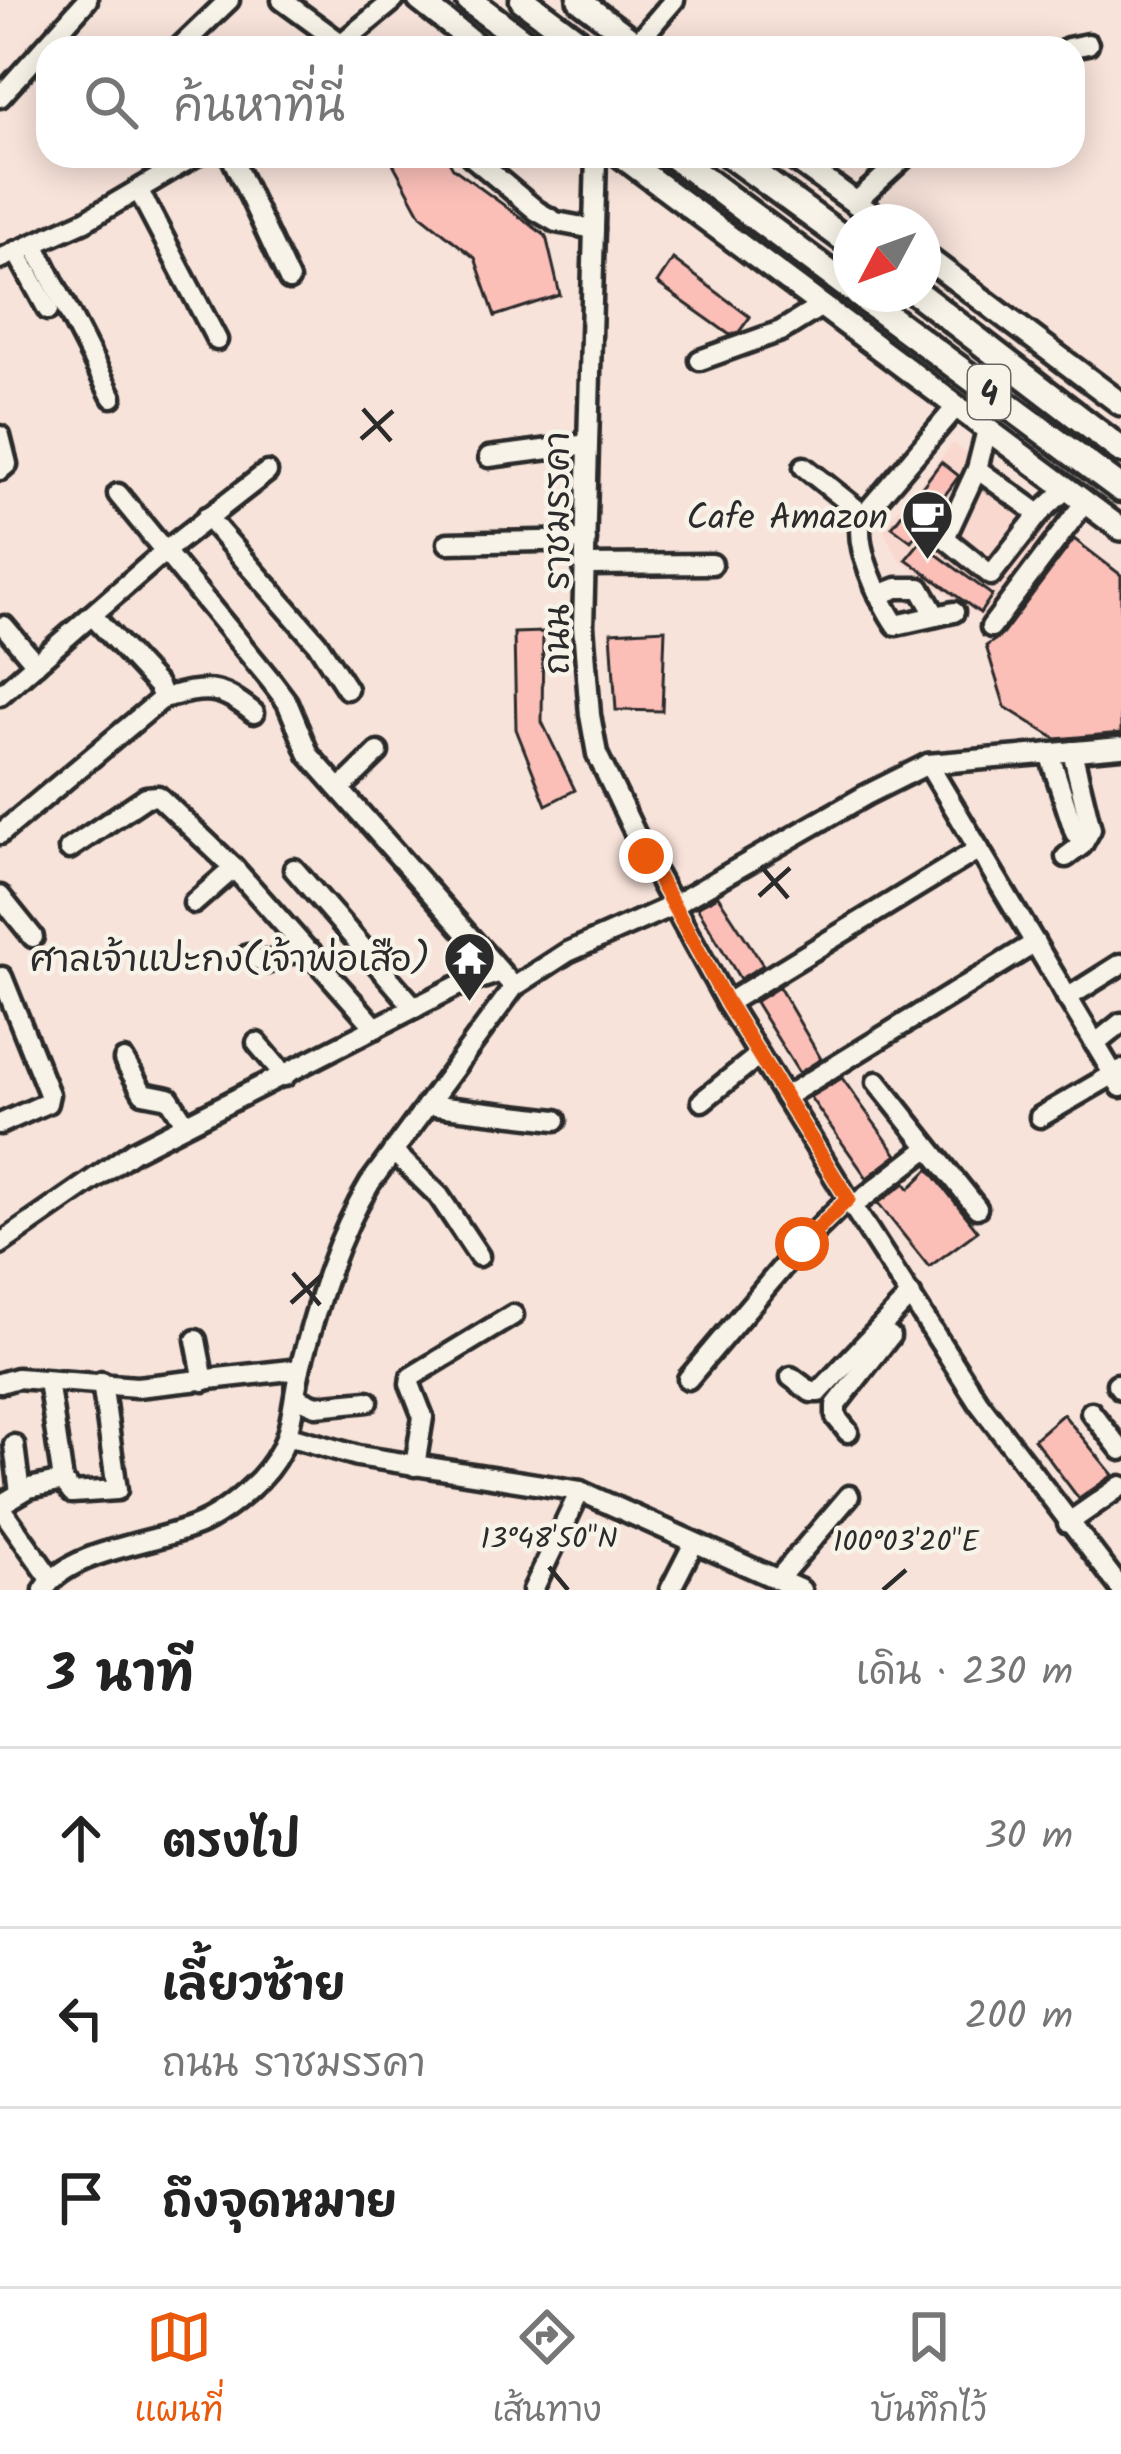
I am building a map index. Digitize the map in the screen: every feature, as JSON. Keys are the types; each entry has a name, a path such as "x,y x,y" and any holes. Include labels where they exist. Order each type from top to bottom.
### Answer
{"highway":[{"path":"469,0 516,36"},
{"path":"523,0 571,36"},
{"name":"4","path":"689,168 833,276"},
{"path":"747,168 833,231"},
{"name":"4","path":"881,312 1121,490"},
{"name":"4","path":"941,312 1121,450"}],"main road":[{"path":"418,0 464,36"},
{"path":"580,0 628,36"},
{"name":"4","path":"637,168 1121,529"},
{"path":"808,168 859,204"},
{"name":"4","path":"941,269 1121,404"}],"street":[{"path":"58,36 87,0"},
{"path":"192,36 229,0"},
{"path":"282,0 327,36"},
{"path":"351,36 394,0"},
{"path":"647,36 674,0"},
{"path":"0,97 36,60"},
{"path":"17,251 139,191 167,168"},
{"path":"237,168 289,280"},
{"path":"485,168 556,222 594,229"},
{"name":"ถนน ราชมรรคา","path":"596,168 583,626 597,754 727,1003 850,1203 979,1403 1119,1582"},
{"path":"856,202 893,168"},
{"path":"139,191 217,340"},
{"path":"17,251 48,310"},
{"path":"17,251 112,397"},
{"path":"700,360 781,331 824,305"},
{"path":"879,595 897,588 920,588 945,614 898,626 879,595 858,527 956,407"},
{"path":"987,430 977,469 945,538 991,575 1039,514 1076,495"},
{"path":"0,436 8,455 0,470"},
{"path":"489,457 588,444"},
{"path":"804,467 864,515"},
{"path":"977,469 1039,514"},
{"path":"0,695 164,552 267,472"},
{"path":"118,494 272,682 287,703 310,755 514,987"},
{"path":"991,627 1076,495"},
{"path":"208,517 317,644 347,689"},
{"path":"448,543 586,540"},
{"path":"585,565 712,564"},
{"path":"92,615 158,686 163,698"},
{"path":"4,626 36,664"},
{"path":"0,834 163,698 225,691 254,713"},
{"path":"63,1481 20,1493 0,1506 48,1584 100,1554 176,1534 218,1514 262,1477 289,1436 300,1369 330,1263 350,1216 514,987 568,952 674,905 866,794 928,764 1121,747"},
{"path":"1066,856 1082,845 1091,829 1072,751"},
{"path":"340,789 378,752"},
{"path":"1049,753 1075,833"},
{"path":"928,764 1119,1077 1040,1117"},
{"path":"69,849 146,797 158,796 234,868 376,1028"},
{"path":"727,1003 979,849"},
{"path":"194,903 234,868"},
{"path":"294,869 415,1008"},
{"path":"0,896 33,937"},
{"path":"785,1097 1035,943"},
{"path":"248,955 267,963 289,953 311,952"},
{"path":"1067,998 1121,964"},
{"path":"0,1244 134,1151 454,987 498,973"},
{"path":"0,1124 46,1103 49,1094 2,977"},
{"path":"1095,1044 1121,1023"},
{"path":"257,1042 285,1076"},
{"path":"702,1101 759,1055"},
{"path":"124,1060 143,1093 169,1098 185,1124"},
{"path":"877,1082 977,1208"},
{"path":"427,1105 556,1120"},
{"path":"688,1379 802,1244 928,1148"},
{"path":"393,1150 439,1196 479,1256"},
{"path":"790,1377 814,1394 826,1387 914,1300"},
{"path":"848,1432 836,1417 836,1406 914,1300"},
{"path":"415,1466 422,1417 411,1377 513,1315"},
{"path":"196,1340 205,1381"},
{"path":"0,1383 17,1378 137,1387 300,1369"},
{"path":"48,1381 63,1481 72,1493 114,1492 118,1486 102,1382"},
{"path":"296,1397 316,1406 368,1401"},
{"path":"1091,1412 1121,1450"},
{"path":"289,1436 358,1456 580,1491 801,1590"},
{"path":"14,1445 20,1493"},
{"path":"1068,1522 1121,1486"},
{"path":"533,1590 580,1491"},
{"path":"779,1578 849,1496"},
{"path":"670,1590 694,1543"}],"shaded area":[{"path":"953,443 1055,521 982,618 901,562 882,529"}],"building":[{"path":"396,168 453,168 546,236 560,295 495,316 475,258 421,215"},
{"path":"673,259 750,317 739,332 730,335 657,283"},
{"path":"941,462 959,476 911,541 892,527"},
{"path":"1074,539 1121,575 1121,733 1056,739 1005,707 986,646 1002,635"},
{"path":"920,542 992,595 980,613 906,559"},
{"path":"665,629 662,711 616,710 611,632"},
{"path":"543,632 542,722 575,790 546,805 516,729 514,633"},
{"path":"718,896 763,965 740,979 697,907"},
{"path":"779,987 821,1059 799,1073 755,1002"},
{"path":"842,1078 897,1155 867,1178 810,1097"},
{"path":"929,1169 978,1231 929,1267 878,1203 905,1183 909,1189"},
{"path":"1063,1414 1113,1475 1079,1499 1034,1439"}],"place":[{"name":"Cafe Amazon","path":"927,562"},
{"name":"ศาลเจ้าแปะกง(เจ้าพ่อเสือ)","path":"469,1004"}],"route":[{"path":"646,856 727,1003 848,1199 802,1244"}]}
